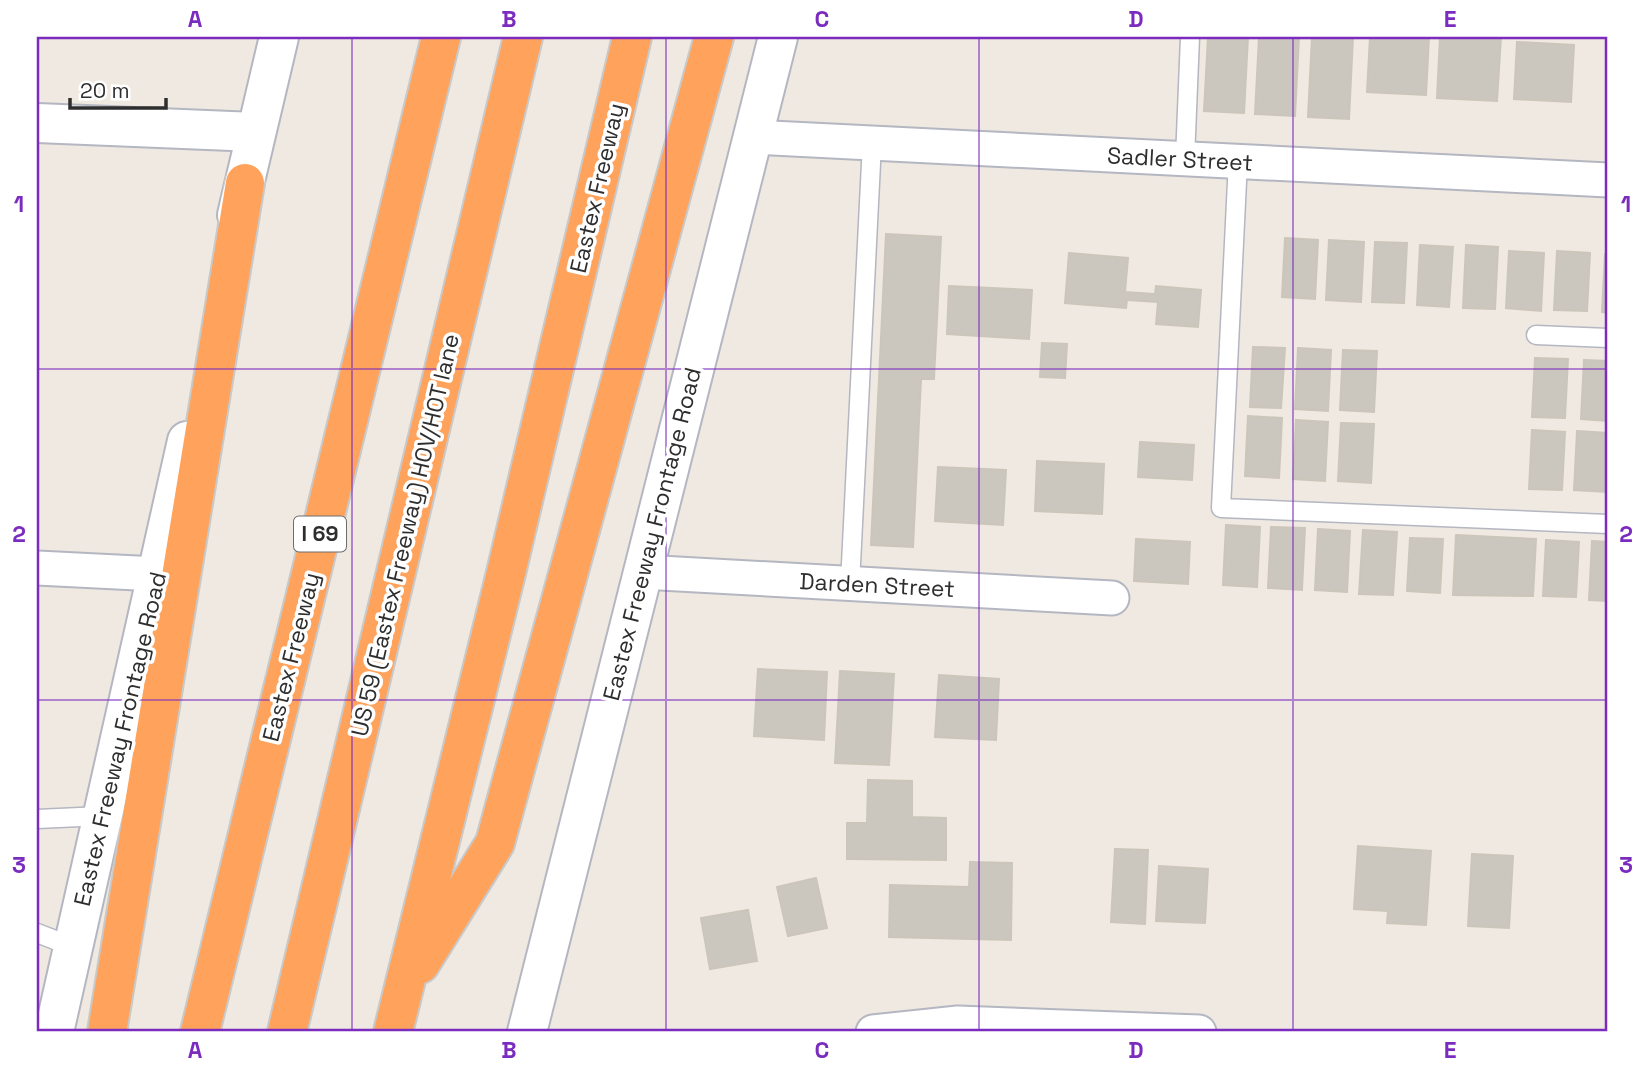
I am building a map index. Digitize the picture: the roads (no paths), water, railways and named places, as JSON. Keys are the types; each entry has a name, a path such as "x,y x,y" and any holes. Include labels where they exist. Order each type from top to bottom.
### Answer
{"highway":[{"name":"Eastex Freeway","path":"200,1032 441,37"},
{"name":"US 59 (Eastex Freeway) HOV/HOT lane","path":"287,1032 523,37"},
{"name":"Eastex Freeway","path":"393,1032 506,573 632,37"},
{"path":"401,996 495,843 713,37"},
{"path":"107,1032 245,183"}],"main road":[{"name":"Eastex Freeway Frontage Road","path":"54,1032 279,37"},
{"name":"Eastex Freeway Frontage Road","path":"527,1032 778,37"},
{"path":"37,123 256,132"}],"street":[{"name":"Sadler Street","path":"752,137 1608,180"},
{"path":"37,568 157,574"},
{"name":"Darden Street","path":"642,572 1112,598"},
{"path":"873,1032 958,1023 1199,1032"}],"lane":[{"path":"1185,159 1190,37"},
{"path":"850,584 872,143"},
{"path":"1238,161 1221,508 1608,524"},
{"path":"1536,335 1608,338"},
{"path":"37,819 102,816"},
{"path":"37,933 73,947"}]}
